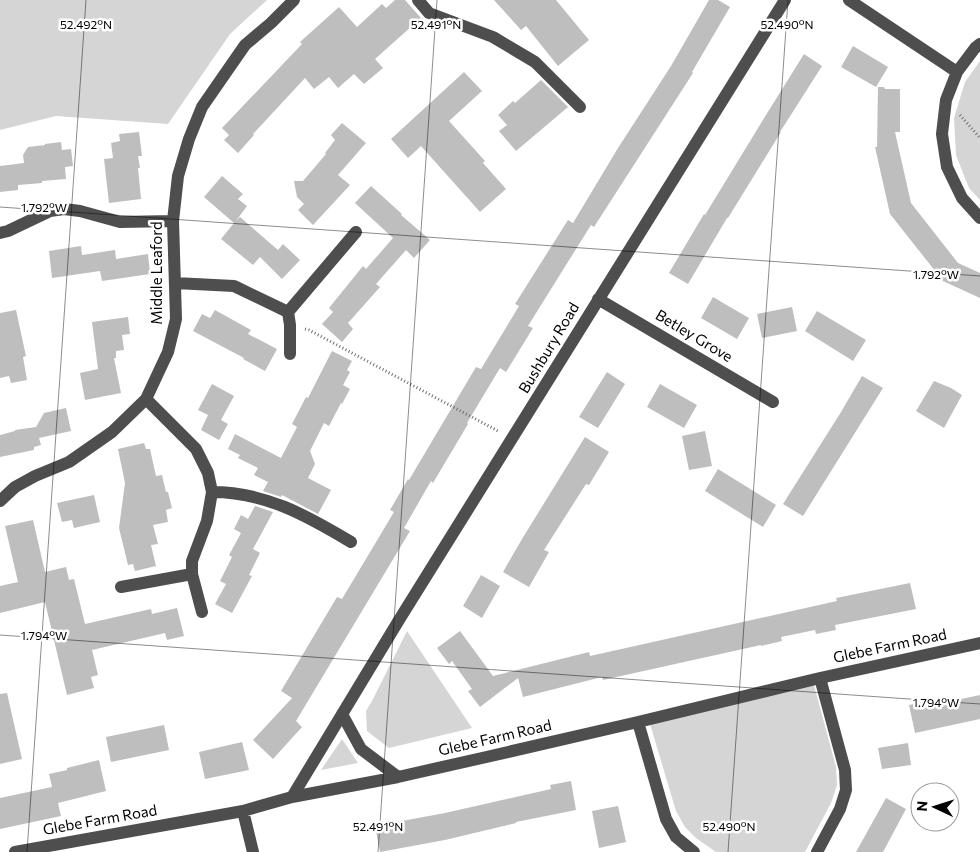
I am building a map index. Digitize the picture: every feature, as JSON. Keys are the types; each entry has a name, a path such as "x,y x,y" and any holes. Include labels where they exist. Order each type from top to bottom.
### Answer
{"street":[{"name":"Middle Leaford","path":"0,501 15,487 35,476 69,462 112,432 146,399 168,352 176,319 173,220 178,176 189,140 202,107 245,45 294,0"},
{"path":"418,0 429,13 493,37 535,62 580,107"},
{"name":"Bushbury Road","path":"292,797 399,620 785,0"},
{"path":"849,0 957,72"},
{"path":"980,44 957,72 946,100 942,134 948,167 962,198 980,218"},
{"path":"0,233 50,211 64,209 120,222 173,220"},
{"path":"290,354 288,312 356,232"},
{"path":"175,283 234,286 288,312"},
{"name":"Betley Grove","path":"598,299 773,402"},
{"path":"146,399 196,449 208,473 212,492 207,522 192,561 192,574 202,612"},
{"path":"212,492 230,492 277,504 322,525 351,542"},
{"path":"121,587 192,574"},
{"name":"Glebe Farm Road","path":"15,852 243,811 292,797 398,777 820,678 980,643"},
{"path":"817,852 840,810 846,790 845,770 820,678"},
{"path":"342,714 361,749 398,777"},
{"path":"638,722 666,819 676,837 694,852"},
{"path":"243,811 253,852"}],"path":[{"path":"946,100 980,138"},
{"path":"290,325 309,330 512,439"}],"shaded area":[{"path":"0,0 267,0 230,34 168,124 56,116 0,130"},
{"path":"980,61 980,200 969,188 956,155 954,118 965,82"},
{"path":"407,631 472,728 389,748 367,731 366,711"},
{"path":"814,685 836,767 837,785 831,803 805,852 716,852 696,838 685,827 676,811 650,724"},
{"path":"342,739 358,763 321,770"}],"building":[{"path":"395,0 405,0 421,18 375,59 383,68 364,84 354,74 338,88 329,77 314,89 305,78 238,153 224,140 229,135 222,128 302,44 300,42 339,7 357,27 382,4 386,8"},
{"path":"494,0 556,0 589,40 558,66 526,26 521,30"},
{"path":"709,0 718,0 730,7 693,73 594,227 591,225 528,326 533,328 506,372 500,368 433,483 431,481 404,528 410,531 296,721 302,727 273,759 253,740 292,698 281,691 337,597 342,599 394,512 390,510 408,479 476,367 481,369 519,306 515,304 568,220 573,223 618,148 671,66"},
{"path":"853,46 888,67 876,87 841,67"},
{"path":"804,54 822,66 688,284 669,273"},
{"path":"464,72 482,91 449,121 485,161 483,163 506,189 480,212 421,146 408,158 391,139"},
{"path":"541,80 568,107 516,151 499,131 507,125 498,115"},
{"path":"878,87 900,89 900,132 895,132 911,203 958,263 980,273 980,298 943,281 890,214 875,147 877,147"},
{"path":"342,123 366,143 338,175 350,185 313,225 298,210 304,204 297,197 294,181 303,181 326,154 335,140 331,135"},
{"path":"139,132 142,156 138,156 141,199 109,203 104,159 113,158 111,143 120,141 119,134"},
{"path":"61,142 62,150 71,149 73,166 65,167 66,179 18,185 18,190 0,192 0,166 24,163 23,155 28,147"},
{"path":"222,176 243,194 238,199 247,206 236,221 240,217 278,250 283,244 300,260 282,279 260,257 253,265 221,239 234,223 204,197"},
{"path":"371,186 430,240 414,258 406,250 376,284 380,287 348,323 353,329 342,342 322,324 333,312 329,308 363,266 366,269 393,238 355,203"},
{"path":"81,246 82,255 115,250 116,259 148,254 150,274 102,281 100,271 52,278 49,251"},
{"path":"713,297 749,318 737,339 701,318"},
{"path":"792,307 797,331 762,338 757,314"},
{"path":"16,310 26,356 23,357 27,380 11,383 9,376 0,378 0,313"},
{"path":"215,310 251,330 248,334 277,349 265,371 193,331 202,314 210,318"},
{"path":"817,311 866,340 853,361 805,331"},
{"path":"128,317 130,334 122,335 124,350 116,351 116,358 114,358 121,393 85,400 80,373 98,369 92,322"},
{"path":"332,351 352,361 347,370 350,372 343,385 350,389 329,426 324,423 310,451 315,464 308,478 331,490 318,514 282,495 281,497 263,491 268,482 254,475 258,468 238,458 240,455 228,449 235,434 281,458 297,427 292,424 306,397 308,398"},
{"path":"607,372 625,384 598,428 579,417"},
{"path":"862,376 883,388 803,516 783,504"},
{"path":"934,381 962,395 944,428 916,411"},
{"path":"212,384 234,396 221,420 228,424 219,440 201,430 208,415 198,410"},
{"path":"660,384 697,405 684,428 647,407"},
{"path":"66,408 71,431 39,438 41,445 34,447 34,450 0,457 0,435 15,430 36,427 44,413"},
{"path":"705,431 712,466 689,470 682,436"},
{"path":"585,437 609,452 589,485 586,484 544,550 549,552 529,587 503,572"},
{"path":"144,443 146,449 150,449 156,476 162,475 172,508 166,510 168,522 153,525 158,544 151,545 156,566 135,571 133,564 128,565 119,528 125,483 118,449"},
{"path":"718,469 776,505 763,527 705,491"},
{"path":"94,495 100,522 74,528 72,520 62,522 57,503"},
{"path":"255,506 273,512 253,549 260,553 249,575 252,576 232,613 215,604 226,584 220,581 232,557 229,555 241,533 234,529 241,515 248,519"},
{"path":"33,520 45,572 66,567 69,580 74,579 85,624 151,609 152,614 177,608 184,636 167,640 165,633 92,650 98,675 91,677 94,688 67,695 45,602 0,613 0,586 18,582 5,526"},
{"path":"481,575 500,586 482,618 463,606"},
{"path":"910,583 916,609 835,625 836,630 816,634 815,630 781,637 782,641 761,646 603,680 602,677 523,697 518,678 480,707 468,691 472,689 452,661 449,664 437,648 460,631 493,676 589,652 590,656 837,601 836,598"},
{"path":"7,693 22,759 0,764 0,694"},
{"path":"980,695 980,719 915,733 909,705 928,701 929,706"},
{"path":"164,725 169,750 111,762 106,737"},
{"path":"242,742 249,770 205,779 199,752"},
{"path":"908,743 911,765 882,769 878,748"},
{"path":"99,760 106,791 58,803 61,816 0,829 0,798 52,787 49,774"},
{"path":"571,781 576,810 516,822 445,840 380,852 375,826 445,813 551,789 550,785"},
{"path":"886,798 906,809 883,852 856,852"},
{"path":"618,806 626,842 599,848 592,811"}]}
